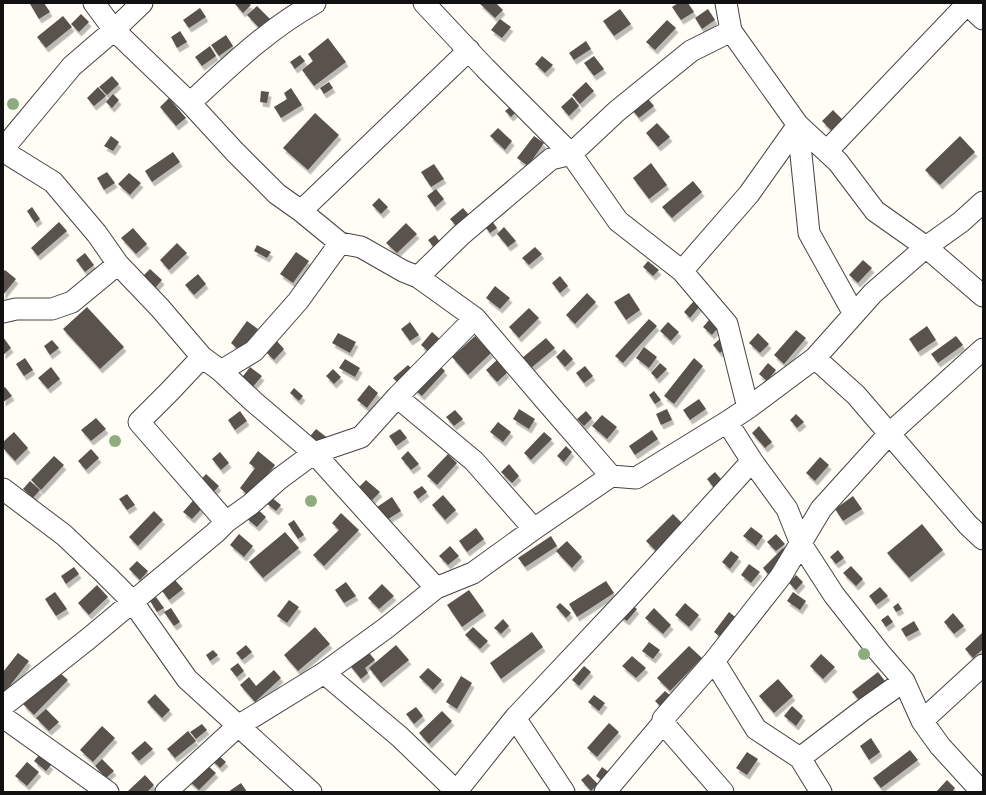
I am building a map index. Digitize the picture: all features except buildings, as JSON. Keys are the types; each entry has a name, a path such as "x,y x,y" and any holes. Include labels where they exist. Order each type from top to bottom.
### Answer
{"street":[{"path":"94,3 114,30 190,103 234,152 277,194 301,211 340,243 361,247 403,272 418,277 475,318 611,476"},
{"path":"142,3 114,30 72,66 3,150 53,182 97,234 118,264 160,308 202,357 221,371 254,402 314,453 436,588"},
{"path":"190,103 237,59 299,12 315,3"},
{"path":"424,3 571,154 618,221 682,271 727,324 748,408"},
{"path":"726,3 731,31 798,125 838,162 875,211 926,247 983,296"},
{"path":"827,151 967,3 983,19"},
{"path":"418,277 462,235 552,159 571,154 617,111 691,51 731,31"},
{"path":"301,211 469,50"},
{"path":"682,271 749,194 798,125"},
{"path":"798,125 809,233 854,314"},
{"path":"166,792 238,726 324,673 386,628 436,588 473,573 611,476 636,478 748,408 815,358 872,293 926,247 961,222 983,202"},
{"path":"221,371 254,351 298,301 340,243"},
{"path":"3,312 16,309 52,309 72,302 118,264"},
{"path":"3,706 88,639 279,479 314,453 361,437 397,397 475,318"},
{"path":"605,792 663,723 664,719 714,661 781,576 821,509 889,434 983,349"},
{"path":"202,357 139,422 226,522"},
{"path":"815,358 856,395 968,525 983,539"},
{"path":"397,397 474,461 534,529"},
{"path":"727,422 752,461 787,509 801,544 834,595 904,681 922,721 940,746 982,792"},
{"path":"324,673 400,737 457,792 515,718 628,598 752,461"},
{"path":"3,489 64,534 132,601 187,679 309,791"},
{"path":"714,661 756,729 800,758 822,792"},
{"path":"922,721 983,665"},
{"path":"800,758 904,681"},
{"path":"3,716 108,792"},
{"path":"515,718 564,792"},
{"path":"663,723 723,792"}]}
